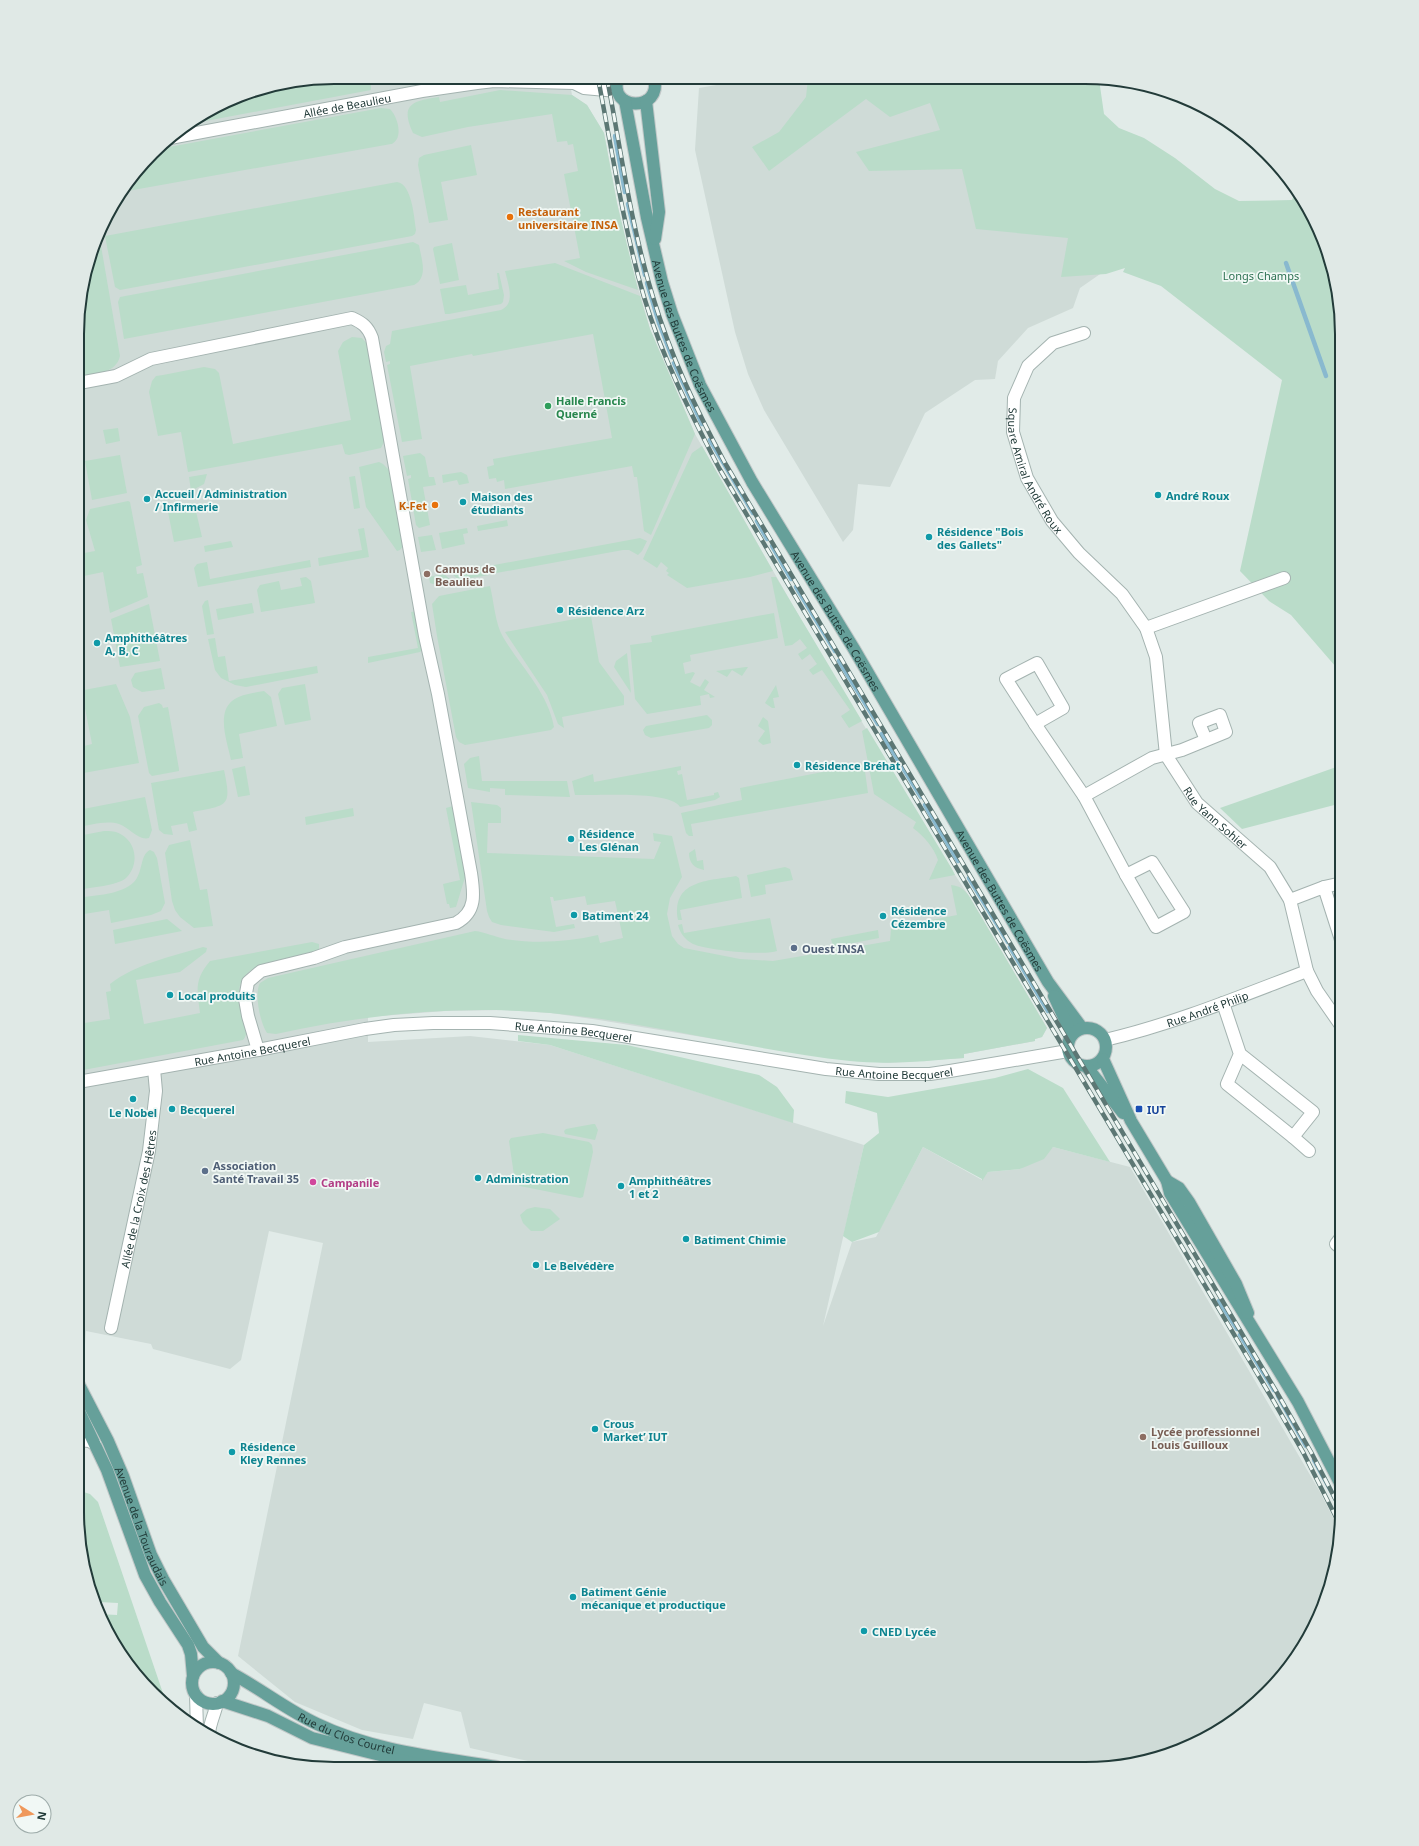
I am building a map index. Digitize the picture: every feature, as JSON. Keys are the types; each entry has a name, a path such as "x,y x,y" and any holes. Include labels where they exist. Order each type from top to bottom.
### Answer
{"main road":[{"path":"619,87 636,104 646,101 654,91 654,84"},
{"name":"Avenue des Buttes de Coësmes","path":"619,87 662,282 672,314 700,385 752,482 854,649 1048,982 1082,1028"},
{"name":"Avenue des Buttes de Coësmes","path":"646,101 659,212 655,246"},
{"name":"Avenue des Buttes de Coësmes","path":"1048,982 1072,1036"},
{"path":"1103,1059 1095,1064 1086,1066 1075,1062 1068,1051 1069,1042 1072,1036 1082,1028 1089,1028 1097,1030 1105,1040 1106,1049 1103,1059 1131,1121 1167,1181 1179,1188 1189,1202 1243,1297 1252,1326 1298,1402 1335,1472"},
{"path":"1086,1066 1120,1111 1131,1121"},
{"name":"Avenue de la Touraudais","path":"85,1396 118,1463 151,1556 162,1579 203,1647 219,1663"},
{"name":"Avenue de la Touraudais","path":"84,1425 95,1444 118,1497 145,1575 160,1602 188,1645 192,1658 193,1676"},
{"path":"212,1662 219,1663 224,1665 231,1673 233,1686 231,1692 220,1702 205,1702 196,1695 192,1682 193,1676 204,1664 212,1662"},
{"name":"Rue du Clos Courtel","path":"231,1673 255,1686 292,1711 317,1724 357,1740 394,1749 468,1762"},
{"name":"Rue du Clos Courtel","path":"220,1702 268,1716 312,1738 408,1762"}],"street":[{"name":"Allée de Beaulieu","path":"182,136 465,84"},
{"name":"Allée de Beaulieu","path":"576,84 584,88 619,87"},
{"path":"84,382 116,376 151,359 352,318 363,323 369,329 375,351 425,636 438,694 471,873 473,901 468,915 456,923 345,947 314,958 261,971 248,982 245,999 248,1016 258,1050"},
{"name":"Square Amiral André Roux","path":"1084,333 1053,343 1028,366 1014,398 1013,432 1027,478 1052,521 1079,553 1122,594"},
{"path":"1146,628 1284,578"},
{"name":"Rue Yann Sohier","path":"1122,594 1146,628 1156,657 1166,755 1197,803 1270,868 1290,900 1307,971 1317,991 1335,1017"},
{"path":"1035,724 1063,708 1037,663 1006,679 1035,724 1084,796 1126,875 1156,927 1184,912 1152,862 1126,875"},
{"path":"1084,796 1152,758 1182,750 1206,740"},
{"path":"1290,900 1324,887 1335,885"},
{"path":"1324,887 1335,921"},
{"name":"Rue André Philip","path":"1105,1040 1129,1034 1223,1003 1307,971"},
{"path":"1223,1003 1240,1054 1313,1112 1292,1137"},
{"name":"Rue Antoine Becquerel","path":"84,1081 258,1050 336,1034 394,1025 457,1022 522,1025 592,1031 826,1069 879,1074 930,1074 1068,1051"},
{"path":"1240,1054 1228,1084 1309,1151"},
{"name":"Allée de la Croix des Hêtres","path":"111,1328 149,1151 156,1091 154,1069"},
{"path":"84,1418 89,1420 95,1426 110,1456 118,1463"},
{"path":"84,1441 95,1444"},
{"path":"196,1695 197,1721"},
{"path":"209,1728 220,1702"}],"shaded area":[{"path":"334,84 570,84 572,95 587,105 604,133 617,203 629,256 650,329 695,434 820,653 969,896 1047,1028 1042,1037 1035,1039 1035,1041 964,1054 964,1058 889,1063 830,1058 551,1013 502,1010 445,1011 368,1017 368,1042 470,1036 550,1045 864,1145 823,1326 852,1242 876,1237 923,1147 982,1180 988,1172 1020,1169 1053,1147 1130,1167 1320,1492 1334,1520 1330,1561 1316,1608 1293,1651 1273,1677 1250,1700 1224,1720 1181,1743 1165,1749 1117,1760 1085,1762 532,1762 470,1748 461,1712 424,1703 413,1739 362,1730 295,1702 238,1656 323,1243 269,1231 241,1360 230,1369 153,1349 151,1344 86,1331 84,1358 84,334 86,302 89,285 103,238 126,195 157,157 195,126 238,103 254,97 302,86"},
{"path":"722,84 1093,85 1129,254 1080,288 1073,308 1028,328 998,361 995,379 975,380 925,413 890,487 858,484 853,530 843,542 764,410 748,374 735,332 695,150 699,88"}],"green space":[{"path":"334,84 377,84 371,85 371,90 203,122 238,103 285,89 302,86"},
{"name":"Longs Champs","path":"807,84 1100,85 1104,114 1119,128 1144,138 1175,158 1215,189 1239,201 1292,200 1294,196 1316,238 1322,254 1333,302 1335,334 1335,666 1291,615 1269,601 1240,571 1282,380 1161,286 1123,272 1125,268 1106,274 1061,277 1068,238 976,229 962,169 869,171 856,152 940,130 930,103 890,117 866,99 769,171 752,147 779,132 806,97"},
{"path":"500,90 572,95 587,105 604,133 617,203 638,290 586,272 564,261 580,258 564,174 578,171 573,144 568,145 567,141 557,142 552,114 468,127 422,137 413,133 409,123 408,109 416,102 439,97 440,102"},
{"path":"381,108 390,109 393,113 397,122 399,133 395,141 391,144 129,191 146,169 168,147"},
{"path":"471,145 477,175 441,182 448,220 429,223 418,165 419,158 424,155"},
{"path":"397,182 402,184 406,189 411,202 416,230 415,234 412,236 120,290 115,287 105,236"},
{"path":"413,242 419,245 423,267 423,272 419,282 414,285 124,339 118,302 120,297"},
{"path":"452,243 459,280 440,284 433,249 434,247"},
{"path":"101,244 120,356 118,362 114,366 109,370 98,374 84,375 84,334 86,302 89,285"},
{"path":"555,263 640,296 650,329 695,434 651,535 644,531 637,477 634,477 632,466 505,489 504,480 497,482 496,478 489,479 487,467 494,465 493,459 612,438 593,334 410,366 422,439 402,442 387,365 390,364 390,361 386,362 384,352 386,346 390,344 392,331 501,310 506,307 510,298 505,271"},
{"path":"497,273 499,273 504,295 503,302 501,304 445,314 440,289 466,285 468,295 499,289"},
{"path":"352,337 362,338 369,346 385,440 381,448 349,455 345,454 342,444 188,472 181,432 158,436 149,392 152,381 156,376 204,367 215,369 219,373 233,444 351,420 338,351 343,342"},
{"path":"118,428 120,441 106,444 103,430"},
{"path":"702,446 773,571 750,577 687,588 667,575 669,573 666,571 668,568 661,562 657,568 643,559 692,453"},
{"path":"420,453 425,457 429,477 434,477 436,485 423,487 430,525 419,528 416,525 408,479 411,478 411,475 407,476 403,456"},
{"path":"120,455 127,493 92,500 85,461"},
{"path":"379,462 390,471 403,546 397,551 366,507 359,467"},
{"path":"461,472 467,475 469,483 459,485 457,480 443,483 442,475"},
{"path":"207,474 204,484 191,491 189,477"},
{"path":"355,476 360,508 354,509 349,477"},
{"path":"128,501 130,502 142,565 136,567 137,574 143,573 148,597 110,613 103,572 84,576 84,553 95,551 86,520 90,509"},
{"path":"194,503 202,537 174,542 167,507"},
{"path":"507,520 508,526 478,531 477,526"},
{"path":"364,528 369,557 319,566 318,558 362,550 358,529"},
{"path":"467,528 468,533 463,534 465,544 442,549 439,533"},
{"path":"432,535 436,550 421,552 418,537"},
{"path":"640,538 647,541 642,551 638,555 629,550 623,550 491,574 489,566"},
{"path":"231,541 233,547 205,552 204,546"},
{"path":"310,560 311,567 198,587 194,568 197,564 207,562 210,579"},
{"path":"487,566 489,575 459,580 451,573"},
{"path":"444,574 452,581 433,584 430,583 429,577"},
{"path":"306,577 311,581 315,603 261,612 257,590 260,585 279,581 281,590 302,586 300,578"},
{"path":"771,577 776,577 862,721 849,728 841,716 850,710 822,670 813,675 809,670 817,664 810,654 802,660 798,654 807,648 800,639 792,645 785,646"},
{"path":"490,586 496,619 500,631 540,691 551,714 554,727 551,730 465,745 459,742 456,737 432,604 439,596"},
{"path":"208,600 214,634 207,635 202,606 205,601"},
{"path":"252,603 254,613 218,620 216,609"},
{"path":"149,604 160,661 120,667 111,619"},
{"path":"417,611 422,650 420,652 368,663 368,657 418,648 411,612"},
{"path":"774,613 778,638 690,655 691,661 683,663 685,674 695,673 690,682 700,687 705,679 709,682 704,690 715,697 710,698 709,694 700,696 701,705 647,714 635,699 630,645 652,642 651,636"},
{"path":"591,616 599,662 624,696 624,705 562,717 564,728 558,724 547,695 505,632"},
{"path":"215,638 218,657 225,656 229,681 317,666 318,673 246,687 235,685 221,678 215,670 208,639"},
{"path":"627,653 631,693 614,667 616,661"},
{"path":"748,667 742,676 732,670 727,677 716,671"},
{"path":"161,668 165,689 142,692 133,687 131,680 135,673"},
{"path":"116,684 130,717 139,763 84,773 84,746 92,744 84,703 84,690"},
{"path":"305,684 311,720 285,725 278,694 282,688"},
{"path":"776,685 779,697 773,698 775,708 772,708 765,703"},
{"path":"264,691 271,697 277,726 239,734 243,758 231,760 224,729 227,707 232,701 239,697"},
{"path":"159,703 163,708 168,707 179,771 152,776 149,773 138,716 144,707"},
{"path":"707,715 712,720 712,725 709,728 651,738 645,735 643,730 646,726"},
{"path":"763,717 768,721 771,743 763,745 758,741 765,731 758,726"},
{"path":"867,728 955,875 929,880 938,860 928,842 913,828 916,822 874,794 862,731"},
{"path":"479,756 482,781 567,781 570,797 505,795 505,789 490,788 490,792 468,788 464,764 470,758"},
{"path":"864,764 868,793 691,824 693,836 689,836 686,833 681,813 742,800 740,788"},
{"path":"245,766 250,795 238,797 232,769"},
{"path":"681,766 681,770 677,771 678,775 682,774 687,800 714,795 714,793 718,792 720,797 715,800 680,807 674,802 663,798 648,796 575,795 572,781 593,774 594,782"},
{"path":"1335,767 1335,805 1242,829 1220,808"},
{"path":"224,770 227,798 225,802 214,808 193,812 197,830 189,832 187,823 171,826 173,835 164,834 159,830 151,783"},
{"path":"145,797 152,830 149,838 141,838 119,824 109,822 84,826 84,809"},
{"path":"471,802 497,805 501,808 501,823 488,823 487,853 654,859 661,842 654,841 653,833 672,836 682,877 670,898 667,914 672,936 678,944 684,948 740,959 773,961 890,941 891,928 957,915 951,885 957,886 969,896 1047,1028 1042,1037 1035,1039 1035,1041 964,1054 964,1058 893,1063 850,1061 812,1056 588,1017 516,1011 447,1011 378,1016 276,1034 267,1033 260,1015 258,988 260,983 268,978 475,931 517,941 563,941 598,935 600,943 623,938 615,901 587,905 585,896 554,901 553,897 550,897 556,927 574,924 575,928 554,932 501,925 492,922 487,911"},
{"path":"453,806 466,874 456,907 450,908 449,904 447,904 443,884 460,880 446,808"},
{"path":"353,808 354,816 306,825 305,817"},
{"path":"111,831 122,835 127,839 133,849 134,861 133,867 126,878 110,885 84,889 84,835"},
{"path":"190,840 200,890 207,889 213,926 194,928 180,917 175,910 172,901 165,853 169,845"},
{"path":"695,849 697,861 703,860 704,870 697,868 690,860 689,853"},
{"path":"150,850 154,852 157,858 165,903 161,911 151,915 111,923 109,910 84,914 84,897 122,890 134,882 139,874 147,852"},
{"path":"785,867 790,869 793,880 765,885 766,894 751,897 747,875"},
{"path":"736,876 739,878 742,898 680,910 682,920 678,920 677,907 680,897 686,890 703,882"},
{"path":"770,918 777,951 760,953 735,952 693,944 685,938 678,925 682,924 684,933"},
{"path":"167,919 182,931 115,944 113,930"},
{"path":"878,930 879,938 833,947 831,939"},
{"path":"312,942 319,944 319,951 266,963 253,969 244,977 240,986 239,996 246,1025 246,1033 243,1040 84,1070 84,1023 110,1019 106,992 111,991 110,984 131,971 155,961 203,947 207,948 206,952 180,972 136,980 144,1024 200,1013 198,998 199,980 201,974 210,961"},
{"path":"518,1035 627,1045 759,1075 777,1087 794,1110 793,1123 550,1045 518,1041"},
{"path":"1028,1069 1063,1088 1110,1162 1053,1147 1044,1159 1020,1169 988,1172 982,1181 982,1179 923,1147 879,1232 852,1242 843,1236 864,1145 879,1133 877,1113 845,1103 846,1091 888,1097 995,1078"},
{"path":"595,1124 598,1130 595,1140 565,1134 564,1131 566,1129"},
{"path":"543,1133 589,1142 592,1145 593,1152 583,1197 580,1198 520,1186 515,1182 509,1141 511,1138"},
{"path":"535,1207 550,1209 560,1219 543,1231 531,1231 523,1223 520,1215 527,1209"},
{"path":"84,1492 90,1494 98,1502 164,1695 146,1677 126,1651 106,1614 117,1615 118,1603 101,1602 97,1592 86,1544"}],"waterway":[{"path":"615,136 625,192"},
{"path":"628,204 645,275"},
{"path":"1286,263 1326,376"},
{"path":"647,283 659,323 672,357"},
{"path":"674,363 702,424"},
{"path":"710,440 753,513"},
{"path":"757,521 767,539"},
{"path":"772,546 791,579"},
{"path":"796,587 835,651"},
{"path":"839,661 878,724"},
{"path":"882,734 921,797"},
{"path":"925,805 958,861"},
{"path":"969,878 1008,942"},
{"path":"1010,947 1048,1011"},
{"path":"1219,1301 1237,1329"},
{"path":"1240,1335 1274,1390"},
{"path":"1278,1396 1306,1446"},
{"path":"1314,1460 1335,1498"}],"railway":[{"path":"599,84 618,188 644,297 668,363 708,447 719,468 1270,1395 1303,1452 1335,1515"},
{"path":"608,84 632,216 645,270 660,319 676,362 714,443 1276,1391 1311,1452 1335,1498"}],"place":[{"name":"Restaurant universitaire INSA","path":"510,217"},
{"name":"Halle Francis Querné","path":"548,406"},
{"name":"André Roux","path":"1158,495"},
{"name":"Accueil / Administration / Infirmerie","path":"147,499"},
{"name":"Maison des étudiants","path":"463,502"},
{"name":"K-Fet","path":"435,505"},
{"name":"Résidence \"Bois des Gallets\"","path":"929,537"},
{"name":"Campus de Beaulieu","path":"427,574"},
{"name":"Résidence Arz","path":"560,610"},
{"name":"Amphithéâtres A, B, C","path":"97,643"},
{"name":"Résidence Bréhat","path":"797,765"},
{"name":"Résidence Les Glénan","path":"571,839"},
{"name":"Batiment 24","path":"574,915"},
{"name":"Résidence Cézembre","path":"883,916"},
{"name":"Ouest INSA","path":"794,948"},
{"name":"Local produits","path":"170,995"},
{"name":"Le Nobel","path":"133,1099"},
{"name":"Becquerel","path":"172,1109"},
{"name":"IUT","path":"1139,1109"},
{"name":"Association Santé Travail 35","path":"205,1171"},
{"name":"Administration","path":"478,1178"},
{"name":"Campanile","path":"313,1182"},
{"name":"Amphithéâtres 1 et 2","path":"621,1186"},
{"name":"Batiment Chimie","path":"686,1239"},
{"name":"Le Belvédère","path":"536,1265"},
{"name":"Crous Market’ IUT","path":"595,1429"},
{"name":"Lycée professionnel Louis Guilloux","path":"1143,1437"},
{"name":"Résidence Kley Rennes","path":"232,1452"},
{"name":"Batiment Génie mécanique et productique","path":"573,1597"},
{"name":"CNED Lycée","path":"864,1631"}]}
